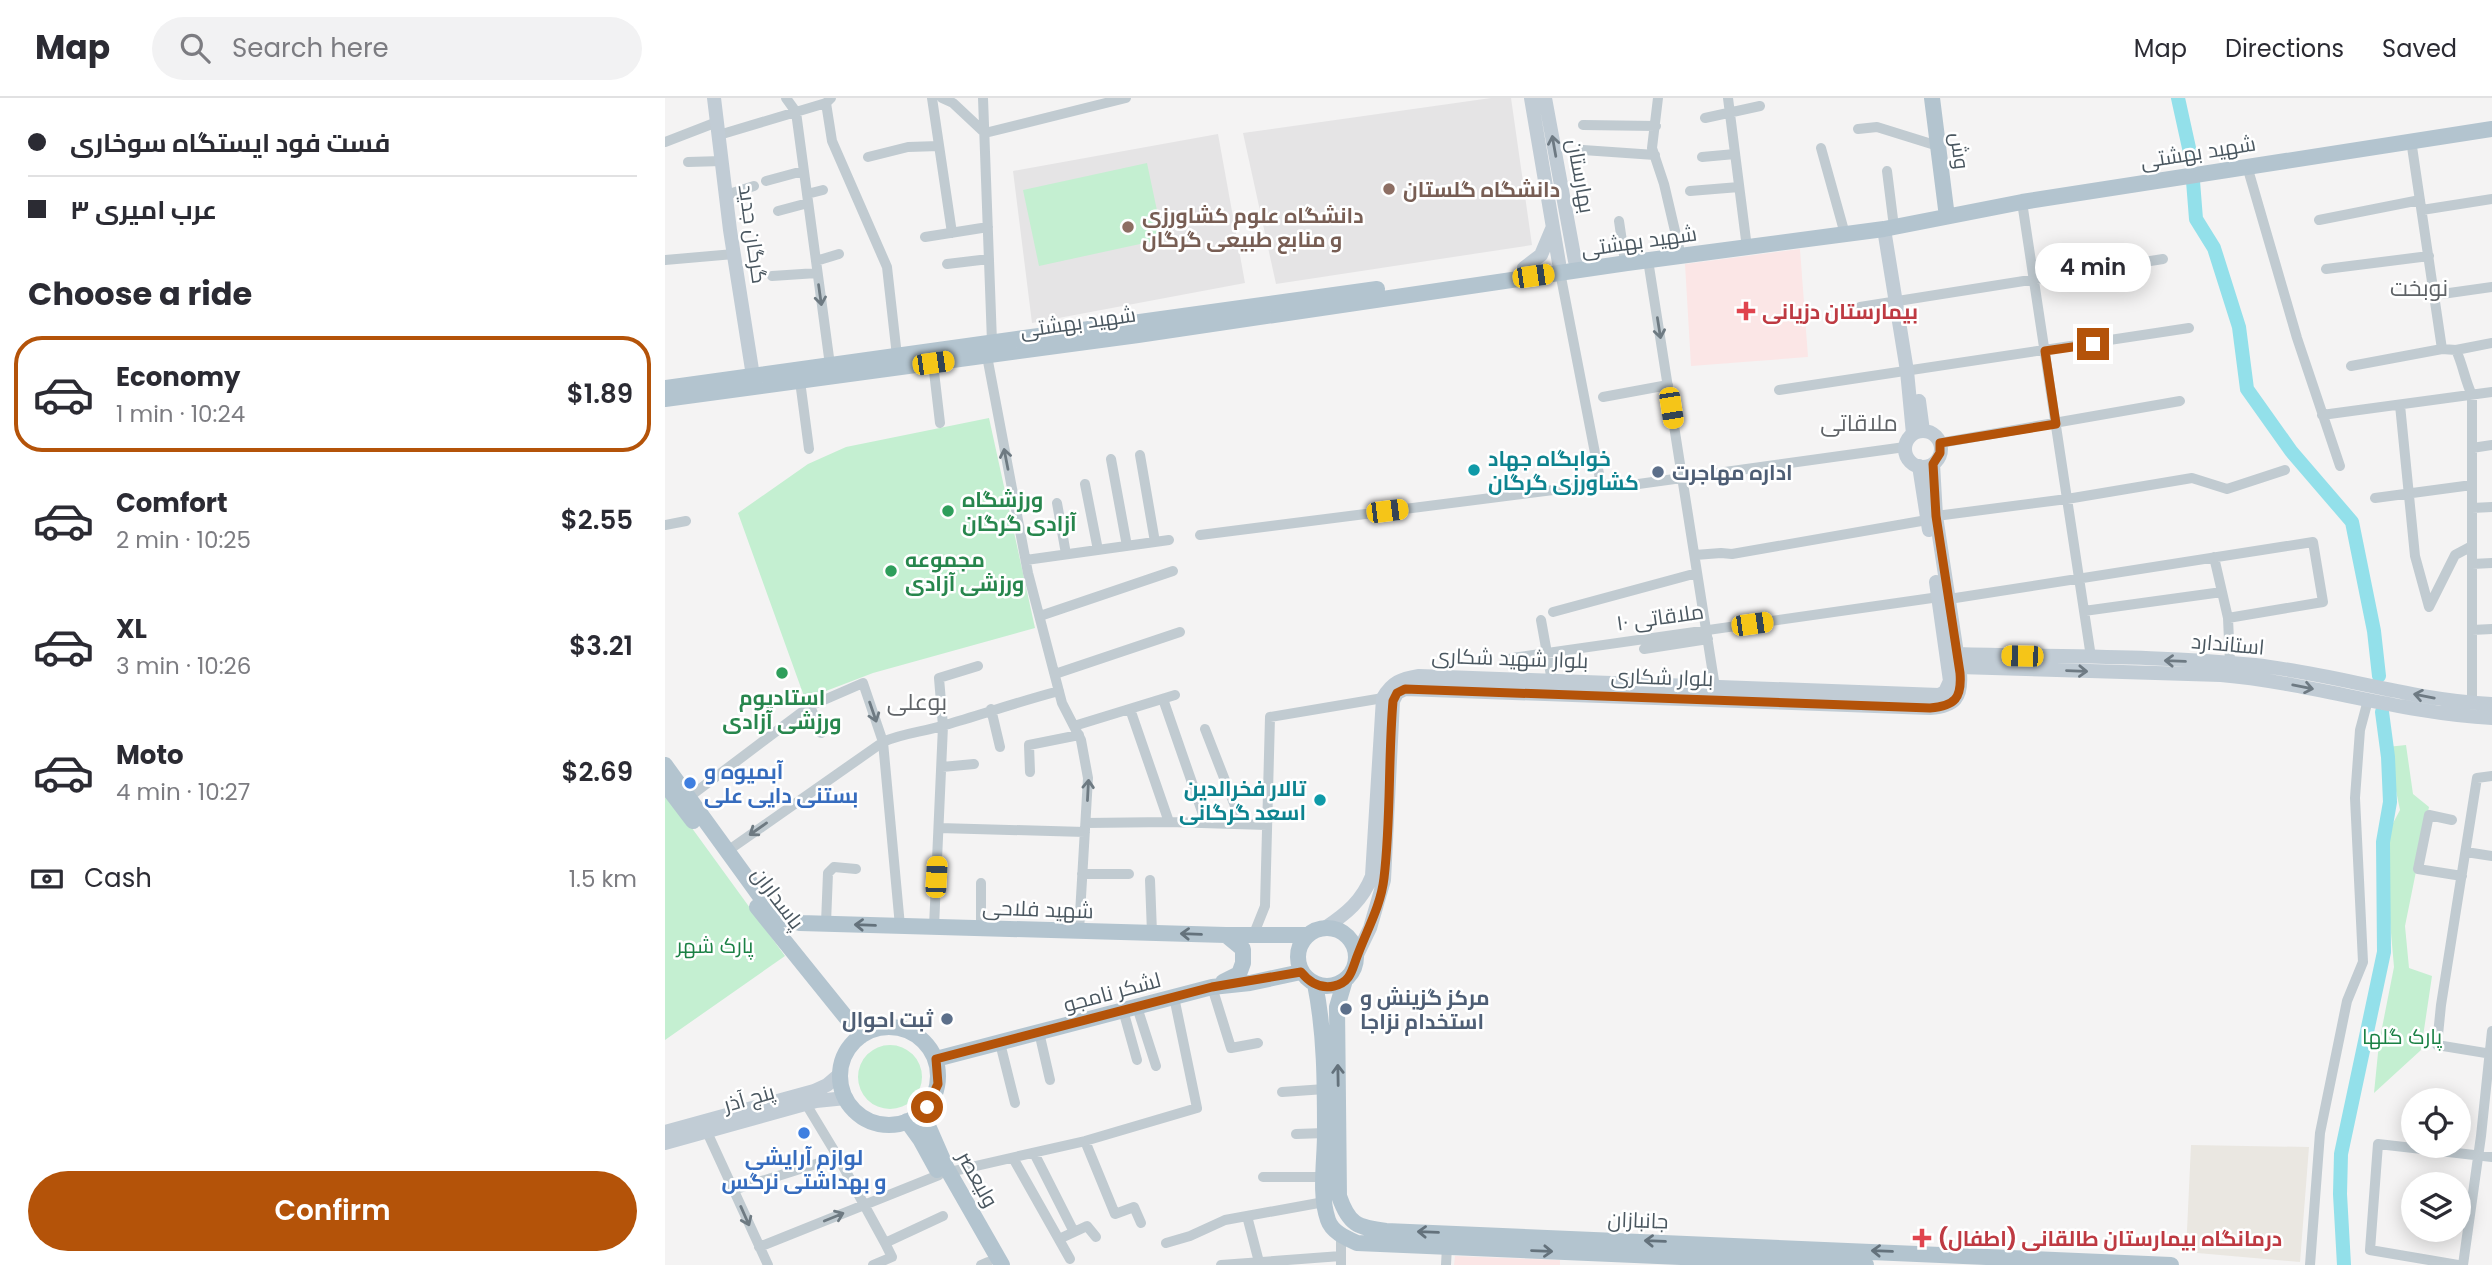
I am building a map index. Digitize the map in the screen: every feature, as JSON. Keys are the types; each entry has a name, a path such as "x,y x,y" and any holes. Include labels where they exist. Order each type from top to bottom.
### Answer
{"main road":[{"name":"گرگان جدید","path":"714,98 734,254 739,321 753,376"},
{"name":"بهارستان","path":"1531,98 1552,227 1568,267"},
{"name":"بهارستان","path":"1545,98 1568,267"},
{"name":"وش","path":"1932,98 1946,209"},
{"name":"شهید بهشتی","path":"1174,323 1524,268 1568,267 1624,255 1888,223 1946,209 2232,159 2492,119"},
{"name":"شهید بهشتی","path":"671,393 753,376 829,365 897,356 989,349 1568,267 1648,260 2492,129"},
{"path":"1888,223 1918,432"},
{"path":"1524,268 1541,255 1552,227"},
{"name":"شهید بهشتی","path":"671,393 800,381 933,363 989,349"},
{"path":"1918,432 1933,434 1940,443 1940,453 1926,465 1908,459 1905,447 1908,438 1918,432"},
{"name":"بلوار شکاری","path":"1356,957 1370,928 1384,880 1392,710 1397,693 1405,689 1569,688 1930,708 1943,707 1954,702 1960,692 1931,518 1926,465"},
{"name":"استاندارد","path":"1955,661 2091,657 2230,663 2441,699 2492,704"},
{"name":"بلوار شهید شکاری","path":"1383,698 1390,686 1402,678 1419,676 1552,681 1569,688 1716,687 1939,695 1945,692 1955,661"},
{"name":"استاندارد","path":"1976,661 2257,678 2447,715 2492,718"},
{"path":"1325,928 1335,929 1346,935 1354,947 1356,957 1354,969 1345,980 1332,986 1315,984 1301,972 1297,960 1298,951 1308,935 1325,928 1352,909 1365,894 1373,876 1383,698"},
{"name":"پاسداران","path":"665,765 770,910"},
{"name":"پاسداران","path":"665,784 859,1034"},
{"name":"شهید فلاحی","path":"770,910 781,918 800,922 1253,936 1308,935"},
{"path":"786,943 787,933 800,922"},
{"path":"1212,987 1239,974 1243,963 1243,949 1226,935"},
{"name":"لشکر نامجو","path":"940,1058 1212,987 1301,972"},
{"name":"جانبازان","path":"1345,980 1330,1045 1325,1089 1324,1202 1329,1223 1341,1235 1357,1243 1447,1247 1501,1242 1571,1259 1639,1260 1730,1256 1786,1263 1866,1265"},
{"name":"جانبازان","path":"1315,984 1330,1045 1339,1196 1345,1215 1364,1227 1501,1242 1730,1256 2171,1265"},
{"path":"884,1027 908,1030 940,1058 934,1097 922,1112 907,1121 891,1125 868,1120 855,1111 846,1098 840,1074 843,1059 859,1034 884,1027"},
{"name":"پنج آذر","path":"665,1132 814,1091 840,1074"},
{"name":"پنج آذر","path":"665,1143 806,1104 846,1098"},
{"name":"ولیعصر","path":"922,1112 944,1174"},
{"name":"ولیعصر","path":"907,1121 944,1174 990,1264"}],"street":[{"path":"786,98 796,112 829,365"},
{"path":"932,98 952,233"},
{"path":"942,98 953,103 985,133"},
{"path":"983,98 989,259 989,349 1019,526 1039,616 1062,703 1076,731 1089,778 1079,931"},
{"path":"985,133 1126,98"},
{"path":"1658,98 1652,148 1679,248"},
{"path":"1728,98 1746,240"},
{"path":"665,142 796,112 813,102 829,100 832,141 887,267 897,356"},
{"path":"1705,118 1760,106"},
{"path":"1583,125 1656,126"},
{"path":"1858,129 1877,127 1938,146"},
{"path":"2411,140 2442,349"},
{"path":"868,157 908,147 939,146"},
{"path":"1821,148 1843,227"},
{"path":"1583,150 1655,155"},
{"path":"1702,157 1735,154"},
{"path":"688,162 722,161"},
{"path":"2247,166 2297,338 2340,466"},
{"path":"766,181 803,171"},
{"path":"1887,171 1888,223"},
{"path":"726,195 754,186"},
{"path":"1690,191 1739,187"},
{"path":"778,211 823,190"},
{"path":"2319,220 2421,205 2492,199"},
{"path":"2022,202 2091,657"},
{"path":"1619,221 1624,255"},
{"path":"925,237 988,227"},
{"path":"666,257 734,254"},
{"path":"815,261 839,254"},
{"path":"2326,270 2429,256"},
{"path":"947,264 989,259"},
{"path":"1860,307 2163,259"},
{"path":"1648,260 1716,687"},
{"path":"1199,535 1601,484 1568,267"},
{"path":"772,276 817,273"},
{"path":"2435,295 2492,287"},
{"path":"1779,390 2189,328"},
{"path":"2351,366 2442,349 2456,350 2492,343"},
{"path":"2456,350 2465,369 2472,395 2472,703"},
{"path":"933,363 940,422"},
{"path":"800,381 809,449"},
{"path":"1603,397 1668,385"},
{"path":"2322,415 2492,392"},
{"path":"1940,443 2180,401"},
{"path":"2400,405 2415,556 2429,607 2455,555 2472,545"},
{"path":"2472,448 2492,445"},
{"path":"1624,486 1905,447"},
{"path":"1140,455 1155,542"},
{"path":"1111,459 1127,546"},
{"path":"1695,555 1721,552 1733,554 1931,518 2192,478 2227,489 2285,470"},
{"path":"1085,484 1098,550"},
{"path":"2375,498 2472,485"},
{"path":"1057,503 1066,554"},
{"path":"2472,508 2492,507"},
{"path":"665,525 686,521"},
{"path":"1026,560 1169,540"},
{"name":"۱۰ ملاقاتی","path":"1707,636 1512,658 2078,579 2313,542 2323,602 2228,618"},
{"path":"2214,556 2228,618 2230,663"},
{"path":"2472,564 2492,563"},
{"path":"1039,616 1173,571"},
{"path":"1553,612 1697,573"},
{"path":"2084,611 2222,592"},
{"path":"1541,620 1552,681"},
{"path":"2472,630 2492,629"},
{"path":"1055,674 1179,632"},
{"path":"1644,649 1707,636"},
{"path":"934,927 943,726 939,678 978,666"},
{"path":"689,797 810,706 863,683 883,742 900,926"},
{"path":"726,852 883,742 1059,691"},
{"path":"1030,772 1029,745 1175,695"},
{"path":"1253,936 1265,906 1270,717 1383,698"},
{"path":"1163,699 1206,823"},
{"path":"2310,1265 2320,1133 2347,1001 2363,962 2355,798 2360,730 2368,700"},
{"path":"810,706 821,733"},
{"path":"991,709 1000,747"},
{"path":"1130,709 1169,822"},
{"path":"1205,729 1242,824"},
{"path":"942,767 974,764"},
{"path":"2491,1054 2437,1045 2477,778 2492,776"},
{"path":"2452,820 2429,815 2417,869 2462,876"},
{"path":"939,828 1085,828 1169,822 1267,825"},
{"path":"2466,852 2492,856"},
{"path":"826,923 828,873 834,867 856,869"},
{"path":"1082,874 1129,874"},
{"path":"1150,880 1152,933"},
{"path":"981,883 981,928"},
{"path":"1212,987 1231,1048 1258,1043"},
{"path":"759,1247 944,1174 1085,1141 1197,1108 1174,997"},
{"path":"1130,1009 1137,1060"},
{"path":"1130,1009 1156,1066"},
{"path":"2492,1031 2479,1155 2461,1265 2370,1250 2378,1144 2479,1155 2492,1157"},
{"path":"1039,1032 1050,1080"},
{"path":"1000,1042 1015,1103"},
{"path":"1282,1092 1325,1089"},
{"path":"806,1104 892,1257 873,1265"},
{"path":"707,1132 768,1265"},
{"path":"1296,1134 1325,1133"},
{"path":"1085,1141 1115,1213 1135,1206 1141,1223"},
{"path":"1034,1153 1074,1232"},
{"path":"733,1190 838,1157"},
{"path":"1013,1158 1070,1258"},
{"path":"1263,1177 1324,1177"},
{"path":"1166,1243 1190,1236 1225,1220 1324,1202"},
{"path":"885,1243 943,1216"},
{"path":"1247,1216 1259,1262"},
{"path":"1059,1239 1087,1226 1096,1237"},
{"path":"1221,1265 1341,1261 1341,1235"},
{"path":"1446,1265 1447,1247"}],"shaded area":[{"name":"دانشگاه گلستان","path":"1491,98 1511,98 1532,245 1276,284 1243,133"},
{"name":"دانشگاه علوم کشاورزی و منابع طبیعی گرگان","path":"1218,134 1245,283 1032,323 1013,171"},
{"name":"بیمارستان دزیانی","path":"1800,249 1808,357 1691,366 1685,264"},
{"path":"2191,1145 2309,1147 2300,1262 2186,1252"},
{"path":"1455,1256 1560,1260 1560,1265 1454,1265"}],"green space":[{"path":"1147,163 1163,239 1039,266 1023,190"},
{"name":"مجموعه ورزشی آزادی","path":"989,418 1035,628 873,673 805,699 738,513 808,464 846,447"},
{"name":"پارک گلها","path":"2406,745 2413,794 2429,807 2405,926 2409,968 2432,976 2421,1050 2374,1093 2379,1043 2394,967 2383,842 2400,810 2387,747"},
{"name":"پارک شهر","path":"665,791 785,956 665,1040"},
{"path":"890,1045 908,1051 916,1059 922,1077 916,1095 908,1103 890,1109 872,1103 864,1095 858,1077 864,1059 872,1051"}],"waterway":[{"path":"2178,98 2191,157"},
{"path":"2193,181 2196,219 2214,248 2239,327 2247,389 2291,451 2352,522 2374,631 2379,676"},
{"path":"2344,1265 2341,1154 2384,952 2383,842 2390,802 2382,712"}],"place":[{"name":"دانشگاه گلستان","path":"1389,189"},
{"name":"دانشگاه علوم کشاورزی و منابع طبیعی گرگان","path":"1128,227"},
{"name":"بیمارستان دزیانی","path":"1746,311"},
{"name":"خوابگاه جهاد کشاورزی گرگان","path":"1474,470"},
{"name":"اداره مهاجرت","path":"1658,472"},
{"name":"ورزشگاه آزادی گرگان","path":"948,511"},
{"name":"مجموعه ورزشی آزادی","path":"891,571"},
{"name":"استادیوم ورزشی آزادی","path":"782,673"},
{"name":"آبمیوه و بستنی دایی علی","path":"690,783"},
{"name":"تالار فخرالدین اسعد گرگانی","path":"1320,800"},
{"name":"مرکز گزینش و استخدام نزاجا","path":"1346,1009"},
{"name":"ثبت احوال","path":"947,1019"},
{"name":"لوازم آرایشی و بهداشتی نرگس","path":"804,1133"},
{"name":"درمانگاه بیمارستان طالقانی (اطفال)","path":"1922,1238"}],"district":[{"name":"نوبخت","path":"2419,288"},
{"name":"ملاقاتی","path":"1859,423"},
{"name":"بوعلی","path":"917,702"}],"route":[{"path":"927,1107 938,1084 936,1059 1212,987 1301,972 1305,978 1321,986 1332,986 1345,980 1354,969 1356,957 1370,928 1384,880 1393,701 1397,693 1405,689 1930,708 1943,707 1954,702 1960,692 1961,681 1936,516 1933,464 1940,453 1940,443 2056,424 2045,351 2093,344"}]}
